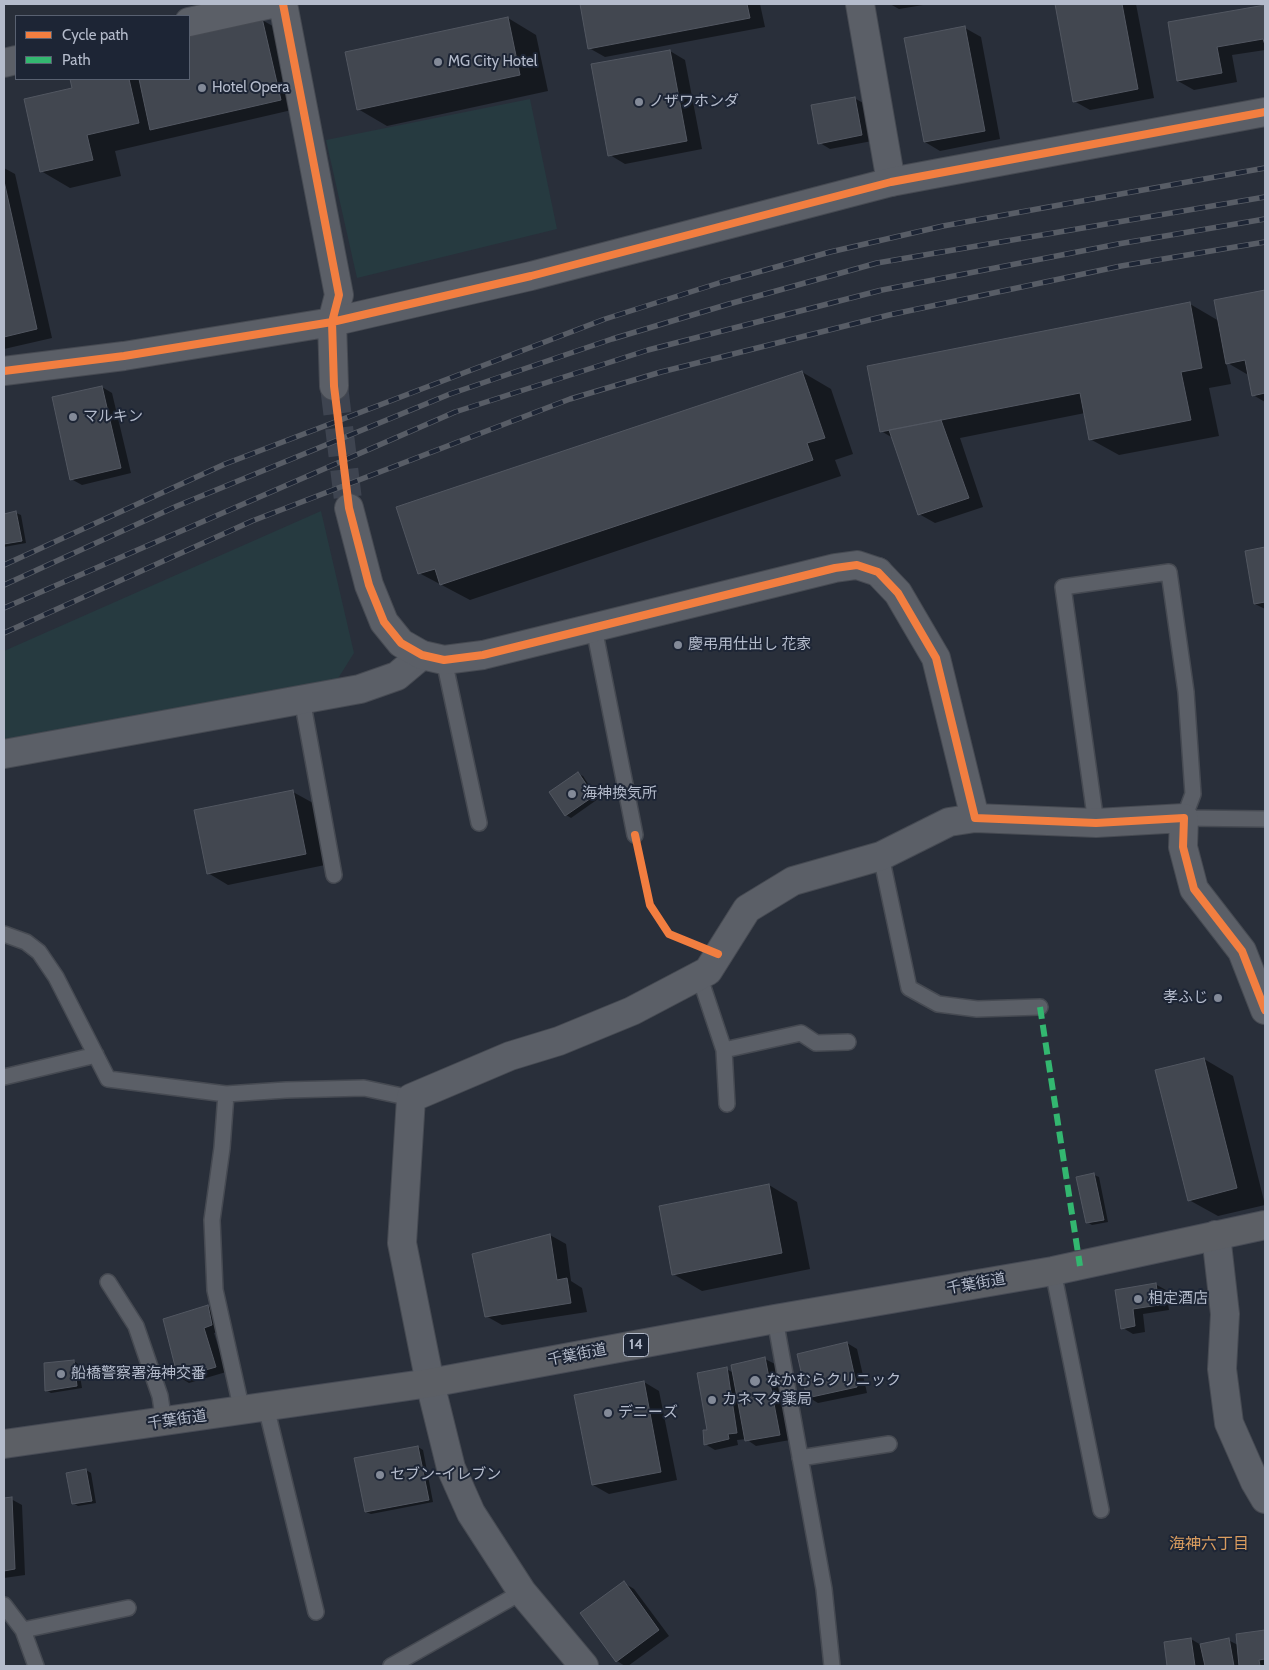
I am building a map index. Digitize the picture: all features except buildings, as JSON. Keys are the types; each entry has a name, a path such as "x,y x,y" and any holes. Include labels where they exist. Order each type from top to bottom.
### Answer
{"highway":[{"name":"千葉街道","path":"4,1444 430,1383 775,1319 1053,1271 1265,1225"}],"street":[{"path":"190,22 270,4"},
{"path":"283,4 339,295 332,322 334,386"},
{"path":"860,4 891,182"},
{"path":"4,371 124,356 332,322 531,276 891,182 1265,112"},
{"path":"349,508 369,585 384,622 401,643 433,657"},
{"path":"4,754 360,689 396,676 433,657 483,655 835,568 857,565 878,572 898,593 936,658 975,818"},
{"path":"584,1666 522,1592 470,1513 451,1468 430,1383 402,1243 411,1098 510,1056 559,1041 632,1011 708,971 747,909 793,880 881,856 949,822 975,818 1096,822 1184,818 1182,847 1194,889 1242,951 1265,1010"},
{"path":"1216,1235 1225,1314 1222,1369 1229,1423 1255,1482 1265,1499"}],"lane":[{"path":"1096,822 1063,587 1169,572 1186,692 1193,794 1184,818 1265,819"},
{"path":"594,628 635,835"},
{"path":"433,657 479,824"},
{"path":"302,699 334,875"},
{"path":"881,856 910,988 938,1004 977,1009 1040,1006"},
{"path":"4,934 26,942 39,952 56,977 108,1078 226,1094 364,1088 411,1098"},
{"path":"699,975 724,1050 727,1104"},
{"path":"724,1050 801,1033 816,1043 848,1042"},
{"path":"4,1077 96,1055"},
{"path":"226,1094 222,1148 212,1220 215,1290 254,1409 316,1612"},
{"path":"1053,1271 1101,1510"},
{"path":"108,1282 136,1326 160,1396 164,1422"},
{"path":"775,1319 824,1589 832,1666"},
{"path":"800,1458 889,1444"},
{"path":"391,1666 522,1592"},
{"path":"4,1605 23,1630 36,1666"},
{"path":"23,1630 128,1608"}],"shaded area":[{"path":"530,99 557,229 357,278 326,140"},
{"path":"321,511 354,653 337,680 4,740 4,651"}],"tunnel":[{"path":"334,386 349,508"}],"railway":[{"path":"4,565 225,464 605,319 722,282 830,252 943,226 1265,168"},
{"path":"4,585 177,506 450,394 612,339 877,263 1265,197"},
{"path":"4,608 455,412 648,350 882,290 1118,244 1265,219"},
{"path":"4,633 252,521 570,399 661,372 889,315 1121,266 1265,242"}],"marked path":[{"path":"1040,1007 1080,1266"}],"cycle path":[{"path":"283,4 339,295 332,322 334,386 349,508 369,585 384,622 401,643 422,655 444,660 483,655 835,568 857,565 878,572 898,593 936,658 975,818 1096,823 1184,818 1183,847 1194,889 1242,951 1265,1010"},
{"path":"4,371 124,356 332,322 531,276 891,182 1265,112"},
{"path":"635,835 650,905 669,934 718,954"}],"place":[{"name":"MG City Hotel","path":"438,62"},
{"name":"Hotel Opera","path":"202,88"},
{"name":"ノザワホンダ","path":"639,102"},
{"name":"マルキン","path":"73,417"},
{"name":"慶弔用仕出し 花家","path":"678,645"},
{"name":"海神換気所","path":"572,794"},
{"name":"孝ふじ","path":"1218,998"},
{"name":"相定酒店","path":"1138,1299"},
{"name":"船橋警察署海神交番","path":"61,1374"},
{"name":"なかむらクリニック","path":"755,1381"},
{"name":"カネマタ薬局","path":"712,1400"},
{"name":"デニーズ","path":"608,1413"},
{"name":"セブン-イレブン","path":"380,1475"}],"district":[{"name":"海神六丁目","path":"1209,1544"}]}
